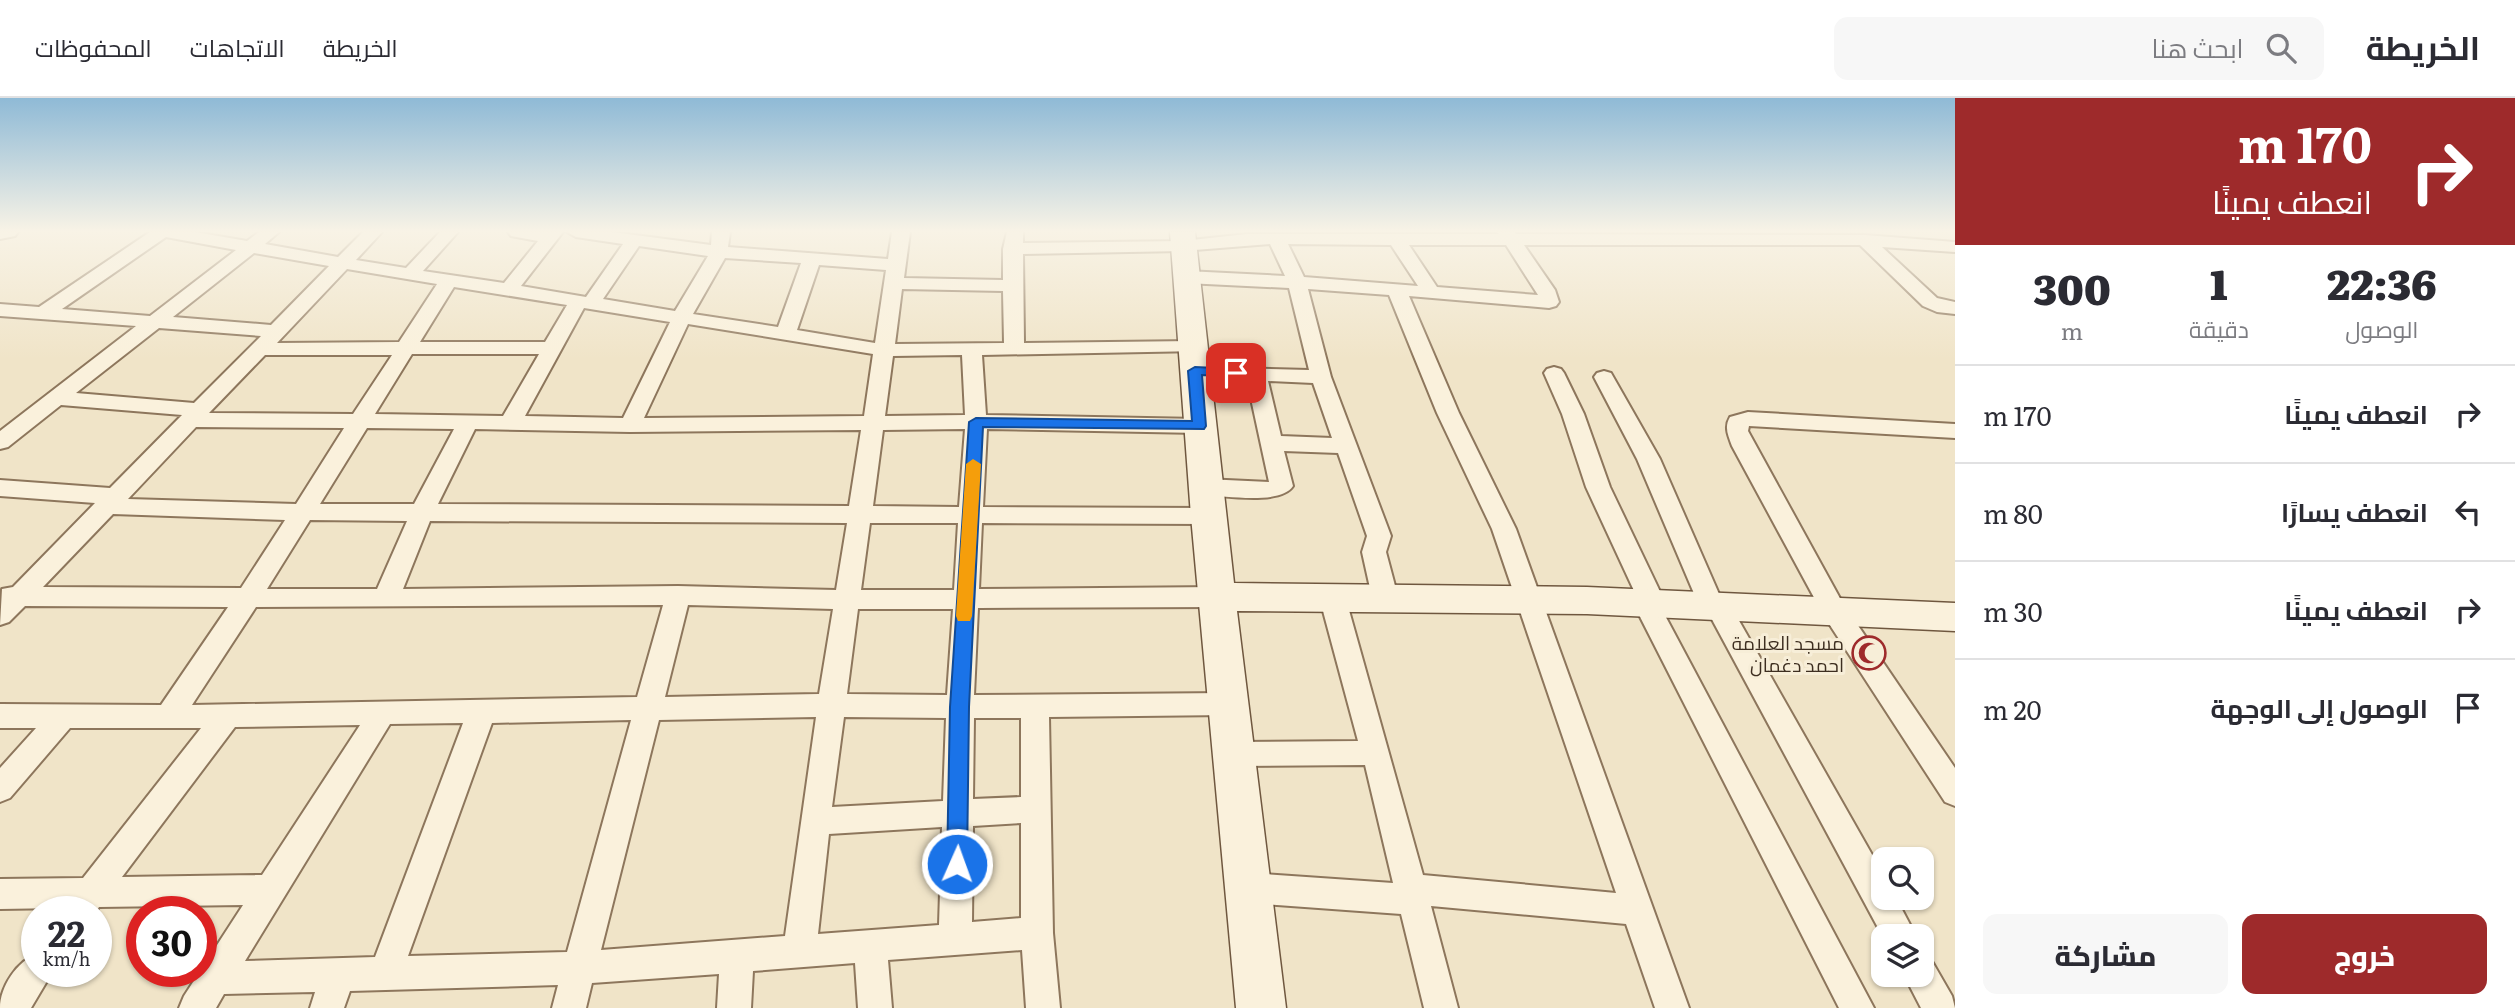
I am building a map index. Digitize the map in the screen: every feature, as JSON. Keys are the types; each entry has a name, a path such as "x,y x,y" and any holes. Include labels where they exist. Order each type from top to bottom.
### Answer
{"main road":[{"path":"1185,274 1206,502 1261,1008"},
{"path":"1218,597 1648,601 1955,617"}],"street":[{"path":"43,313 99,274"},
{"path":"0,442 214,274"},
{"path":"0,615 10,596 112,502 330,274"},
{"path":"419,274 883,350 1014,348 1194,359 1256,374 1321,377"},
{"path":"509,289 520,274"},
{"path":"510,423 552,348 607,274"},
{"path":"629,425 682,316 706,274"},
{"path":"786,334 806,274"},
{"path":"799,952 815,821 862,514 894,274"},
{"path":"899,274 1012,286"},
{"path":"1013,274 1014,348"},
{"path":"1266,274 1297,283 1549,302 1546,290 1535,274"},
{"path":"1294,274 1321,377 1379,536 1374,552 1385,597"},
{"path":"1419,274 1430,292"},
{"path":"1901,274 1930,302 1955,308"},
{"path":"169,717 249,597 449,280"},
{"path":"1396,289 1448,413 1498,514 1672,1008"},
{"path":"0,310 275,331"},
{"path":"258,349 552,348"},
{"path":"955,939 960,707 976,422 972,349"},
{"path":"1554,373 1573,414 1598,486 1648,601 1857,1008"},
{"path":"0,488 112,502 301,512 970,513 1206,502 1278,488 1282,482 1256,374"},
{"path":"1604,377 1627,415 1713,603 1893,924"},
{"path":"57,398 195,415 357,423 629,425 976,422 1199,426"},
{"path":"1955,431 1748,419 1738,422 1737,431 1833,609 1955,793"},
{"path":"386,599 422,512 468,422"},
{"path":"1272,443 1346,446"},
{"path":"10,596 386,599 678,595 848,600 1218,597"},
{"path":"569,1008 678,595"},
{"path":"1332,596 1376,752 1441,1008"},
{"path":"0,716 169,717 833,705 960,707 1228,704"},
{"path":"1035,705 1037,933 1043,1008"},
{"path":"385,974 482,711"},
{"path":"217,975 382,713"},
{"path":"0,789 63,716"},
{"path":"88,896 227,716"},
{"path":"1234,754 1376,752"},
{"path":"815,821 1035,809"},
{"path":"1250,888 1412,894 1637,910"},
{"path":"112,900 270,890"},
{"path":"0,894 21,896"},
{"path":"217,978 579,968 1037,933"},
{"path":"870,946 875,1008"},
{"path":"734,1008 737,958"},
{"path":"327,1008 338,975"},
{"path":"11,1008 25,987"},
{"path":"196,1008 209,987"},
{"path":"1929,987 1940,1008"}],"slow traffic":[{"path":"964,616 973,464"}],"place":[{"name":"مسجد العلامة احمد دغمان","path":"1869,653"}],"route":[{"path":"957,864 960,707 976,422 1199,426 1195,371 1236,373"}]}
